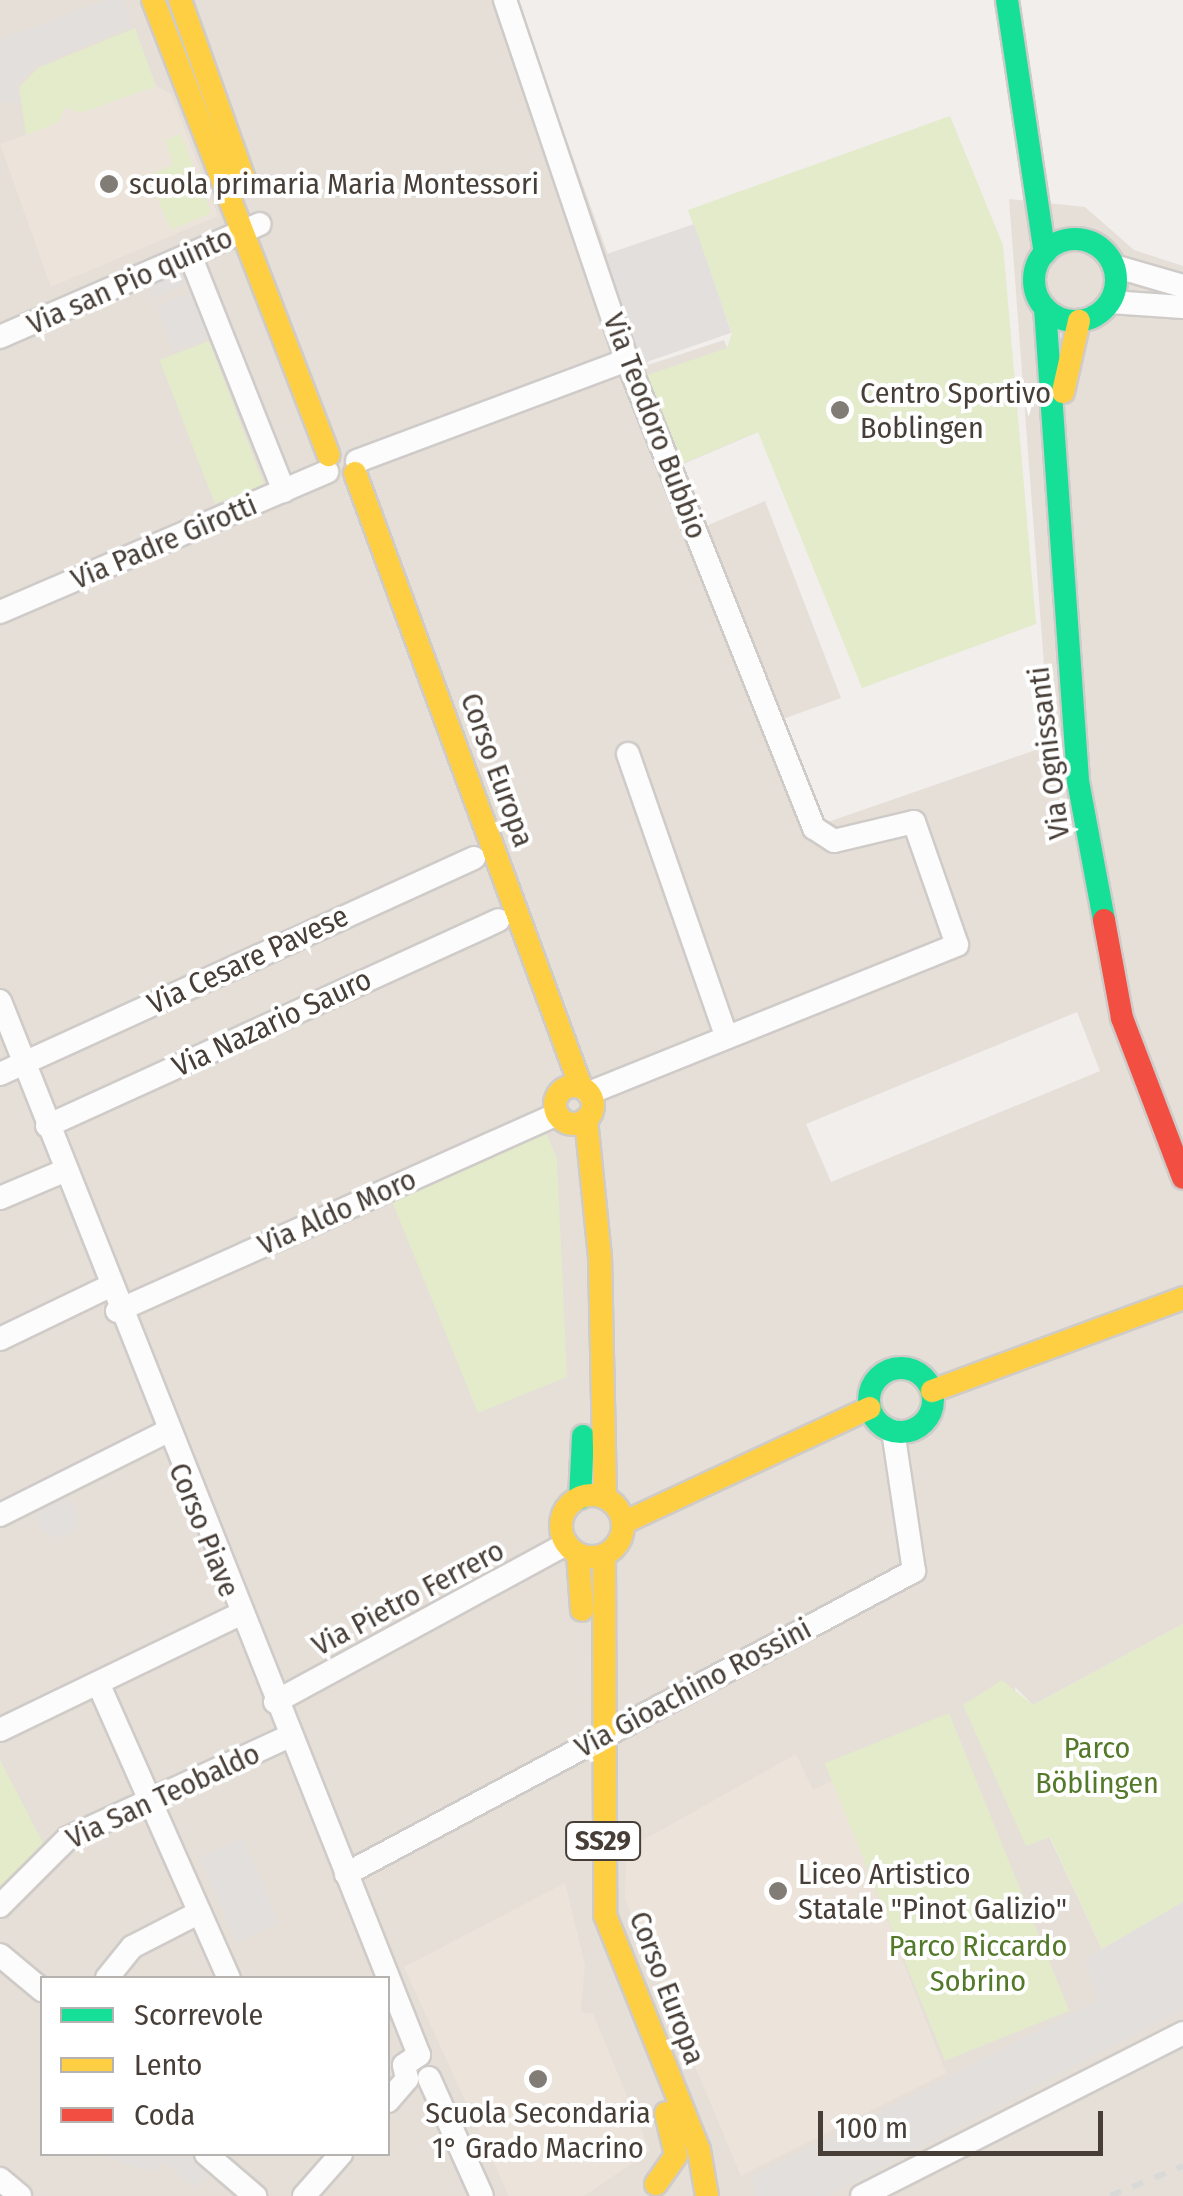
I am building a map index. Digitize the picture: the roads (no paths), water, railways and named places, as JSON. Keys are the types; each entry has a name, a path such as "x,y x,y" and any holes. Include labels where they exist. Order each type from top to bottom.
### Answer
{"main road":[{"name":"Corso Europa","path":"153,0 250,228 342,465 573,1104 600,1257 605,1497"},
{"name":"Corso Europa","path":"180,0 250,228"},
{"path":"1006,0 1045,253 1035,286 1045,308 1079,321 1110,302 1114,266 1096,245 1070,239 1045,253"},
{"path":"1030,138 1070,239"},
{"name":"Via Ognissanti","path":"1045,308 1078,781 1122,1018 1183,1178"},
{"name":"Via Ognissanti","path":"1079,321 1061,369 1099,821 1127,981 1152,1070 1181,1124"},
{"name":"Corso Europa","path":"342,465 474,858 573,1104 583,1258 580,1498"},
{"path":"932,1391 1183,1298"},
{"path":"1128,1318 1183,1326 1183,1310"},
{"path":"870,1408 873,1384 892,1368 917,1372 932,1391"},
{"path":"870,1408 893,1431 924,1422 932,1391"},
{"path":"604,1555 572,1549 563,1514 580,1498 605,1497 623,1523 870,1408"},
{"name":"SS29","path":"604,1555 623,1523"},
{"name":"Corso Europa","path":"572,1549 593,1742 605,1915 699,2150 707,2196"},
{"name":"Corso Europa","path":"604,1555 593,1742 593,1920 668,2119 676,2154 656,2184"},
{"path":"630,2196 656,2184 694,2196"}],"street":[{"name":"Via Teodoro Bubbio","path":"505,0 628,360 814,828 828,840"},
{"name":"Via san Pio quinto","path":"0,338 250,228"},
{"path":"190,255 284,491"},
{"path":"1114,266 1183,286"},
{"path":"1110,302 1183,307"},
{"name":"Via Padre Girotti","path":"0,612 342,465 628,360"},
{"path":"628,754 726,1036"},
{"name":"Via Aldo Moro","path":"117,1311 726,1036 957,945 914,822 828,840"},
{"name":"Via Cesare Pavese","path":"0,1074 474,858"},
{"name":"Via Nazario Sauro","path":"47,1126 498,920"},
{"name":"Corso Piave","path":"0,1001 164,1433 387,1976"},
{"path":"0,1198 64,1171"},
{"path":"0,1339 108,1287"},
{"name":"Via Gioachino Rossini","path":"346,1874 914,1570 893,1431"},
{"path":"0,1515 164,1433"},
{"name":"Via Pietro Ferrero","path":"274,1699 572,1549"},
{"path":"0,1730 238,1615"},
{"path":"98,1683 229,1976"},
{"name":"Via San Teobaldo","path":"0,1906 55,1846 290,1736"},
{"path":"109,1976 132,1947 200,1912"},
{"path":"0,1955 40,1988"},
{"name":"Corso Piave","path":"390,1983 419,2055 430,2061 418,2078"},
{"path":"862,2196 1183,2033"},
{"path":"390,2099 418,2078 482,2196"},
{"path":"890,2196 1035,2110"},
{"path":"208,2156 255,2196"},
{"path":"304,2196 339,2156"},
{"path":"0,2179 20,2196"}],"railway":[{"path":"1110,2196 1183,2166"}],"place":[{"name":"scuola primaria Maria Montessori","path":"109,184"},
{"name":"Centro Sportivo Boblingen","path":"840,410"},
{"name":"Liceo Artistico Statale \"Pinot Galizio\"","path":"778,1891"},
{"name":"Scuola Secondaria 1° Grado Macrino","path":"538,2079"}],"park label":[{"name":"Parco Böblingen","path":"1097,1765"},
{"name":"Parco Riccardo Sobrino","path":"978,1963"}]}
